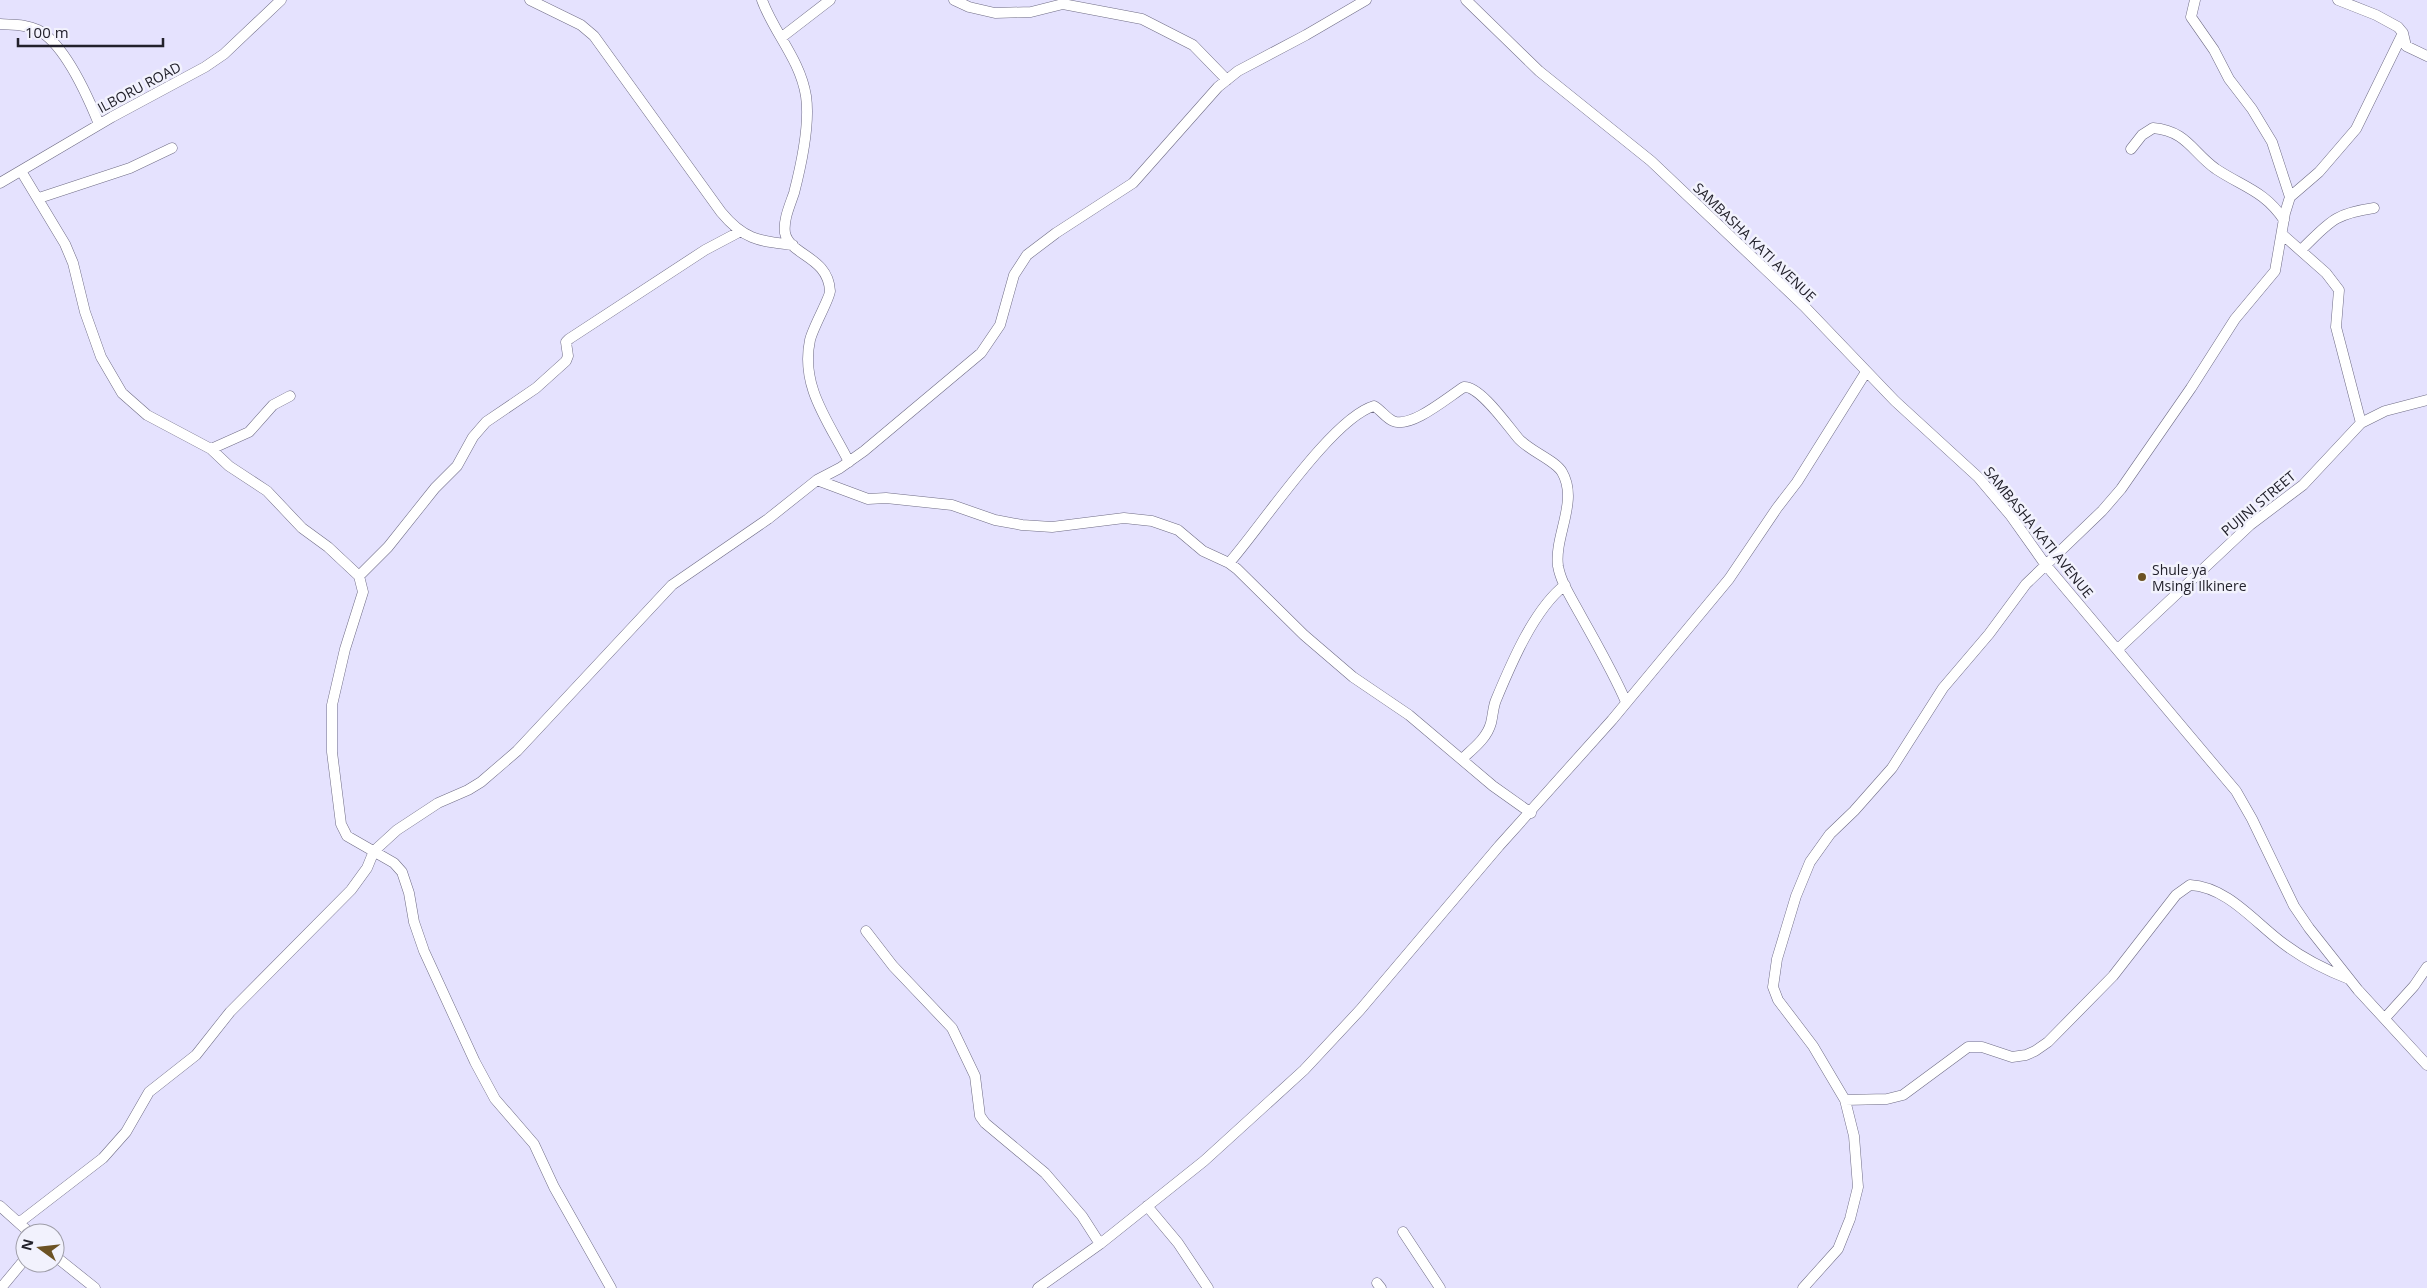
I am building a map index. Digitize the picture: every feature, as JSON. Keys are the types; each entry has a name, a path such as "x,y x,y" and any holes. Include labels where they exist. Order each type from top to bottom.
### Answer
{"street":[{"name":"ILBORU ROAD","path":"0,183 99,124 224,54 281,0"},
{"path":"530,0 581,25 594,36 721,212 739,232 756,239 793,245"},
{"path":"762,0 795,62 806,96 804,137 786,233 793,245 820,266 828,281 830,294 816,320 810,340 807,360 809,383 824,418 850,462"},
{"path":"782,37 830,0"},
{"path":"954,0 969,7 995,13 1024,12 1064,4 1142,19 1193,45 1227,80"},
{"path":"0,1206 20,1222 103,1158 126,1132 149,1092 196,1055 230,1012 350,890 360,878 374,851 397,830 438,803 468,790 496,770 540,727 672,585 768,519 817,480 850,462 969,364 988,345 1000,325 1014,276 1028,255 1056,233 1095,209 1133,182 1188,119 1227,80 1366,0"},
{"path":"1803,1288 1838,1249 1855,1202 1858,1187 1857,1154 1852,1121 1845,1100 1813,1046 1778,1000 1773,987 1777,959 1802,879 1810,862 1830,834 1854,811 1892,768 1942,688 1989,634 2026,584 2102,511 2121,489 2235,319 2275,271 2290,197 2272,142 2252,109 2229,79 2214,50 2191,17 2195,0"},
{"path":"2338,0 2389,21 2403,33 2406,46 2427,56"},
{"name":"SAMBASHA KATI AVENUE","path":"1470,1 1539,71 1651,160 1804,306 1866,372 1994,493 2045,564 2236,792 2252,819 2294,906 2349,978 2427,1065"},
{"path":"0,24 28,26 40,31 50,39 84,88 99,124"},
{"path":"2290,197 2319,172 2356,130 2403,33"},
{"path":"2131,149 2142,135 2153,128 2176,133 2188,140 2216,169 2265,197 2284,220"},
{"path":"39,198 130,168 172,148"},
{"path":"22,170 66,244 73,263 85,312 101,358 122,393 147,415 211,449 229,466 267,491 302,528 328,547 359,576 363,592 345,649 332,705 332,752 338,810 343,831 353,840 394,863 402,872 410,893 414,922 424,951 482,1076 495,1098 534,1144 554,1187 611,1288"},
{"path":"2301,250 2333,219 2348,212 2374,208"},
{"path":"359,576 388,547 435,488 456,466 473,437 486,422 536,388 566,361 568,356 566,342 569,339 705,250 739,232"},
{"path":"2283,235 2326,273 2339,290 2336,327 2360,423"},
{"path":"1038,1288 1100,1244 1204,1162 1304,1070 1360,1010 1470,880 1531,813 1626,702 1728,579 1797,482 1866,372"},
{"path":"1229,563 1313,458 1362,410 1374,406 1392,421 1406,422 1467,387 1473,389 1494,409 1521,442 1558,466 1563,473 1567,496 1557,555 1558,567 1565,585 1626,702"},
{"path":"211,449 249,432 273,405 290,396"},
{"name":"PUJINI STREET","path":"2118,650 2250,525 2303,485 2360,423 2385,411 2427,400"},
{"path":"817,480 868,499 886,498 952,505 996,520 1022,526 1052,527 1124,518 1152,521 1178,530 1203,552 1229,563 1251,581 1304,636 1353,677 1409,715 1463,758 1494,786 1531,813"},
{"path":"1463,758 1479,744 1488,731 1496,700 1520,650 1551,597 1565,585"},
{"path":"1845,1100 1886,1099 1903,1095 1968,1047 1982,1047 2012,1057 2026,1055 2035,1051 2048,1042 2113,976 2176,895 2190,885 2222,896 2242,909 2301,956 2349,978"},
{"path":"866,931 893,966 952,1028 975,1076 980,1116 985,1123 1045,1173 1082,1216 1100,1244"},
{"path":"2385,1018 2414,986 2427,967"},
{"path":"1147,1206 1178,1243 1208,1288"},
{"path":"1403,1232 1440,1288"},
{"path":"65,1264 95,1288"},
{"path":"1,1288 15,1271"}],"place":[{"name":"Shule ya Msingi Ilkinere","path":"2142,577"}]}
